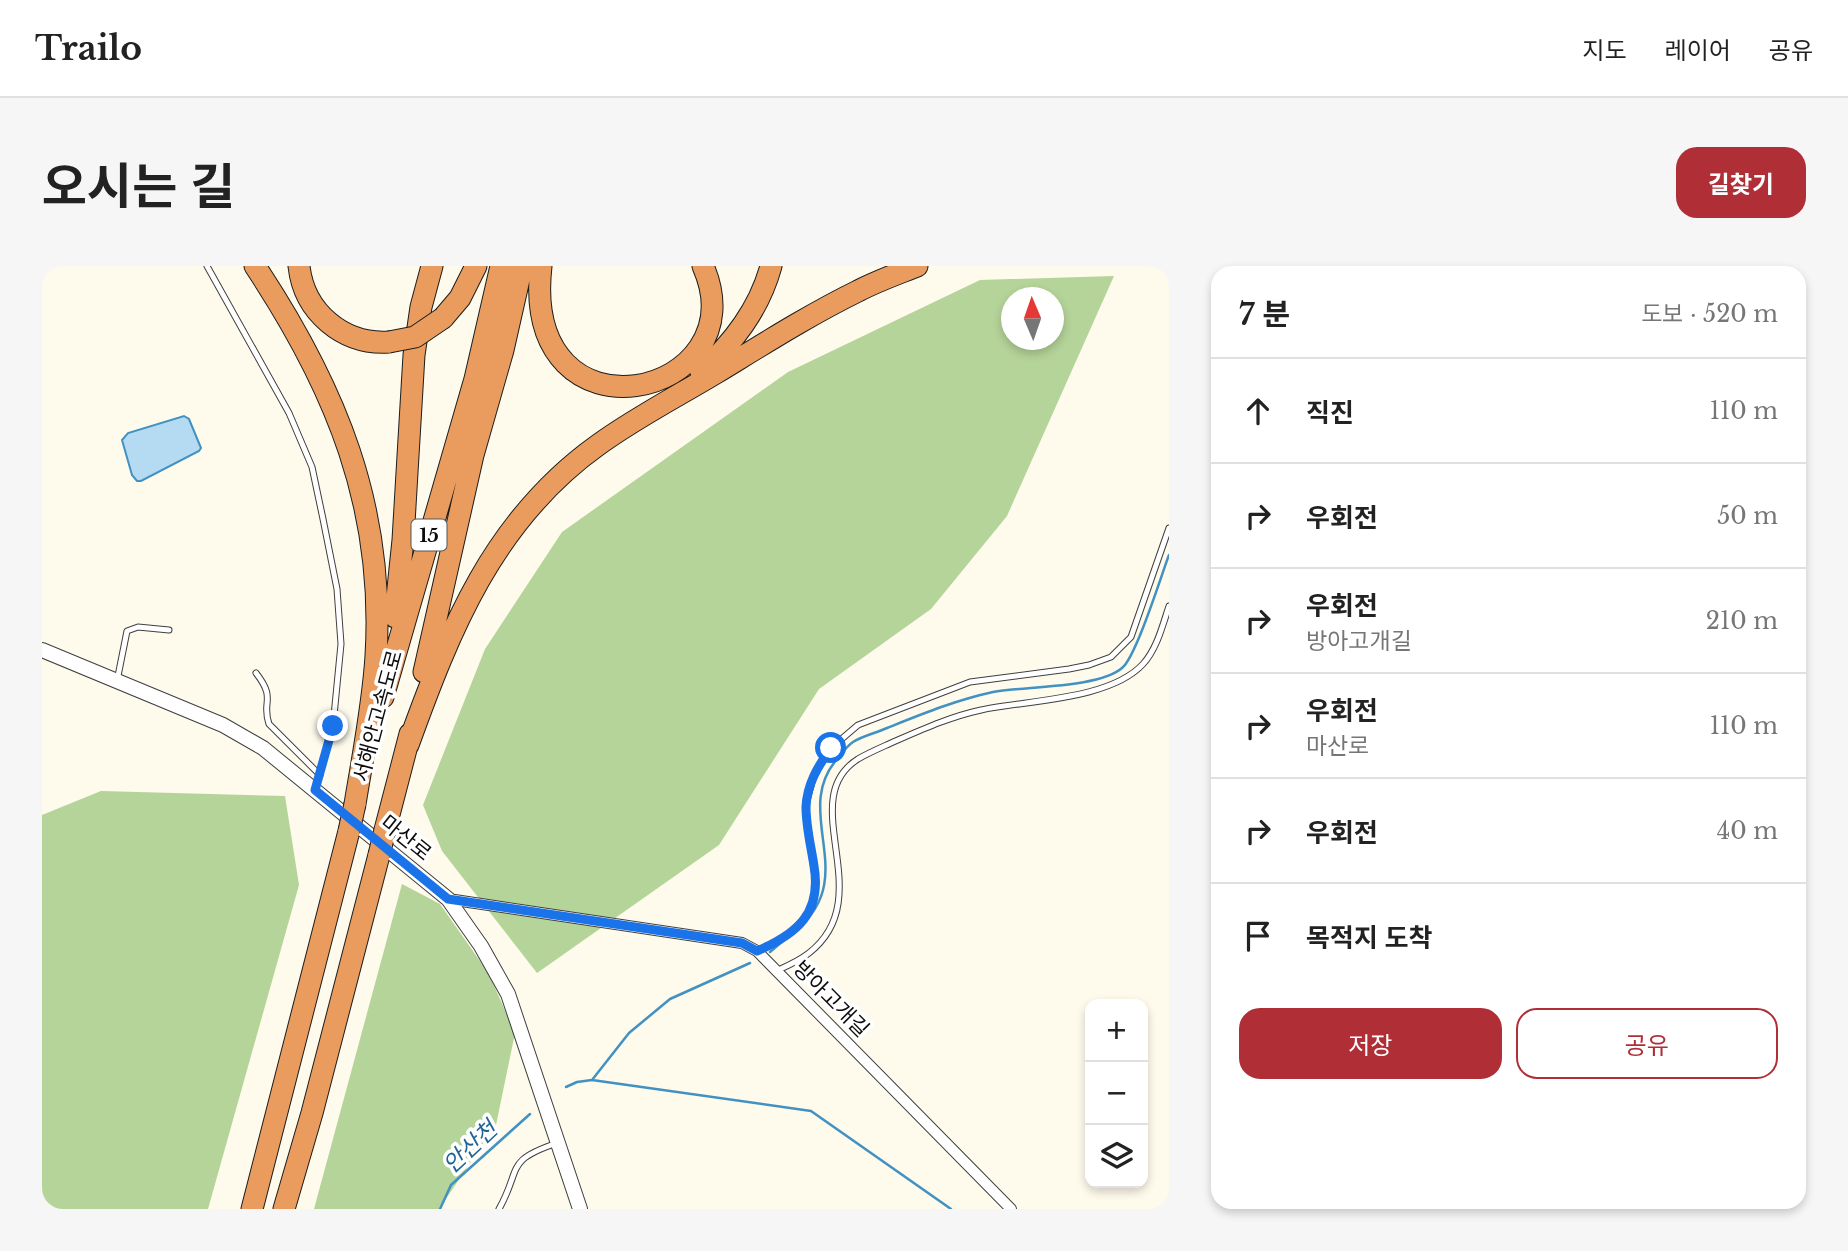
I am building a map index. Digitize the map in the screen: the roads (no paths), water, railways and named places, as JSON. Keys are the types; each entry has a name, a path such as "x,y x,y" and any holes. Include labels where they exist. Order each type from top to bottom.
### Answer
{"highway":[{"path":"255,266 310,357 332,404 356,470 368,520 376,592 376,656 369,723 355,804"},
{"path":"299,266 306,295 330,324 357,339 389,342 415,337 443,318 460,298 476,266"},
{"path":"355,804 393,631 403,540 414,355 421,307 432,266"},
{"name":"서해안고속도로","path":"253,1209 394,654 475,379 501,266"},
{"name":"서해안고속도로","path":"284,1209 408,745 473,455 503,350 522,266"},
{"path":"541,266 542,316 547,335 558,355 572,369 589,379 609,385 628,386 647,385 672,374 688,361 701,344 712,313 709,283 703,266"},
{"path":"677,396 738,333 756,304 771,266"},
{"path":"408,745 435,671 482,572 523,516 555,481 597,446 677,396 859,290 917,266"}],"street":[{"name":"마산로","path":"42,650 223,725 264,748 448,899 481,946 508,995 580,1209"},
{"name":"방아고개길","path":"448,899 742,943 757,951 1011,1209"}],"lane":[{"path":"206,266 289,413 312,467 337,589 341,644 333,726 315,790"},
{"path":"757,951 790,933 812,907 816,881 806,804 814,775 831,748 858,725 970,682 1069,669 1111,657 1131,637 1169,528"},
{"path":"776,971 809,953 823,939 836,915 841,886 832,810 836,786 847,767 859,758 933,724 980,710 1052,699 1112,685 1133,673 1149,656 1169,606"},
{"path":"117,681 127,631 138,627 170,631"},
{"path":"256,673 268,693 267,713 270,724 320,775"},
{"path":"499,1209 507,1194 513,1169 524,1156 558,1142"}],"water":[{"path":"184,416 189,419 201,448 199,451 137,481 132,475 122,440 128,433"}],"waterway":[{"path":"797,929 815,909 824,887 820,800 825,778 847,748 865,736 979,695 1080,683 1111,675 1122,668 1134,649 1169,555"},
{"path":"770,952 784,940"},
{"path":"566,1087 592,1080 629,1033 670,999 750,963"},
{"path":"592,1080 811,1111 951,1209"},
{"name":"안산천","path":"440,1209 451,1185 530,1114"}]}
